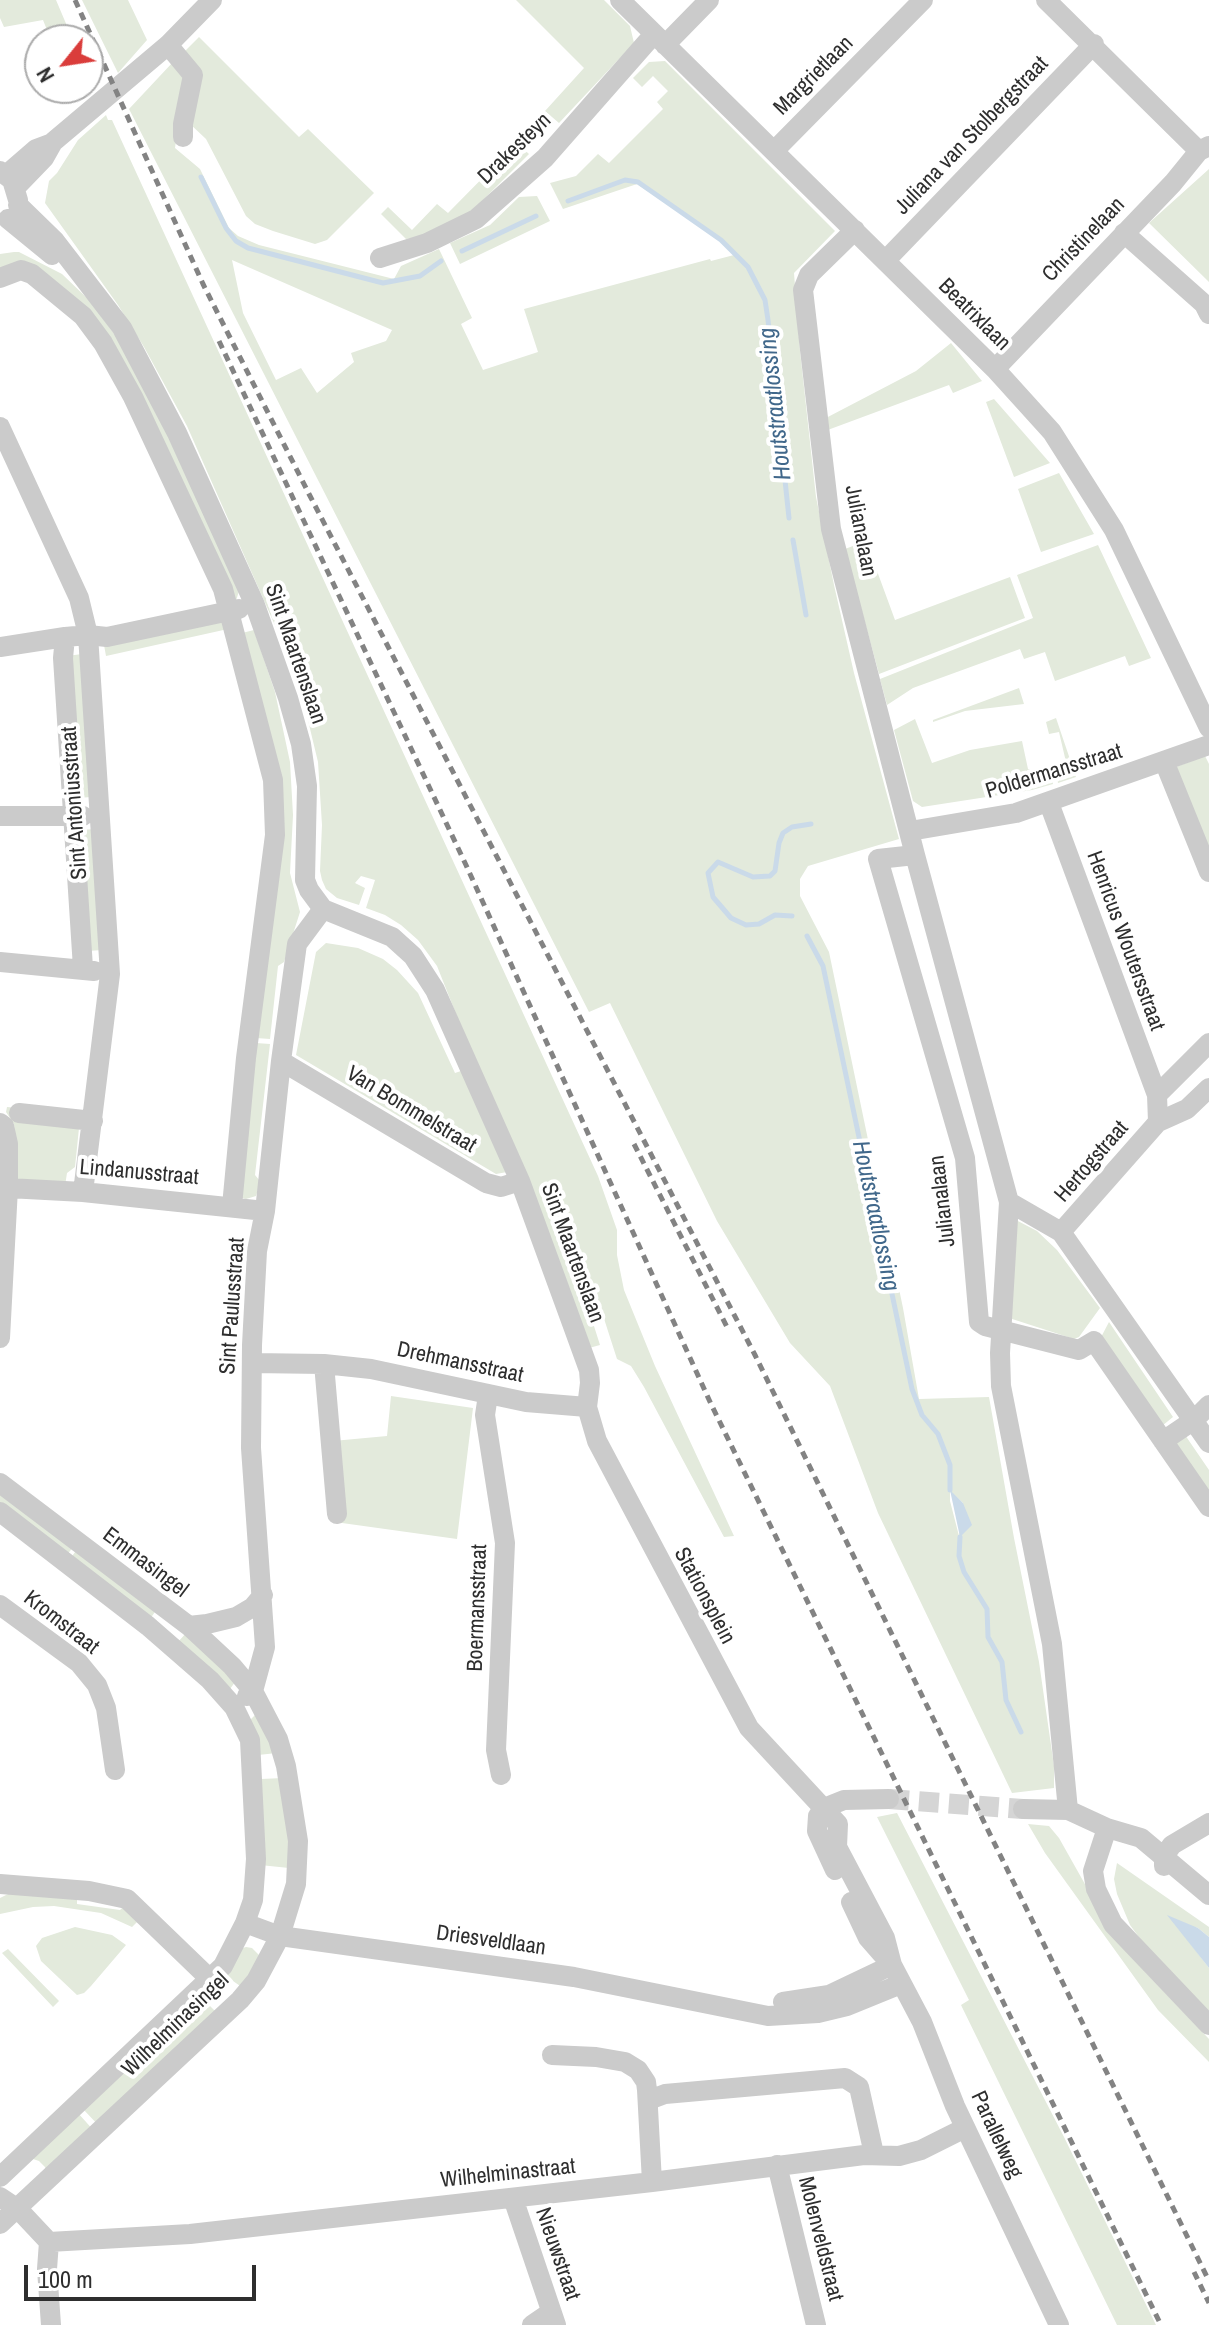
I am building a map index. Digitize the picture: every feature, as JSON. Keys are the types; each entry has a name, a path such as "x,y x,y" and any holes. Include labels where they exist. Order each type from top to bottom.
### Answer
{"street":[{"path":"8,197 36,149 53,142 168,45 212,0"},
{"name":"Beatrixlaan","path":"620,0 995,369 1052,432 1114,530 1209,728"},
{"name":"Drakesteyn","path":"380,258 427,243 476,219 545,158 660,39 709,0"},
{"name":"Margrietlaan","path":"774,151 923,0"},
{"path":"1046,0 1204,148"},
{"name":"Juliana van Stolbergstraat","path":"885,261 1094,44"},
{"path":"168,45 193,75 183,137"},
{"name":"Christinelaan","path":"995,369 1204,148"},
{"name":"Sint Maartenslaan","path":"8,197 75,270 122,328 177,433 255,605 288,698 301,744 307,786 305,880 323,909 392,937 421,966 435,990 520,1181 589,1370 590,1383"},
{"name":"Julianalaan","path":"855,230 809,275 803,290 831,529 1009,1202 1001,1386 1052,1644 1068,1810"},
{"path":"1124,233 1207,307"},
{"path":"0,278 21,270 32,274 83,316 103,343 133,397 216,575 229,612"},
{"name":"Sint Antoniusstraat","path":"0,427 79,598 88,635 110,974 83,1192"},
{"path":"0,647 65,637 107,637 255,605"},
{"name":"Sint Paulusstraat","path":"229,612 273,780 276,809 232,1206"},
{"name":"Sint Antoniusstraat","path":"65,637 63,658 83,968"},
{"name":"Poldermansstraat","path":"910,831 1016,813 1209,745"},
{"path":"1164,761 1209,872"},
{"name":"Henricus Woutersstraat","path":"1049,803 1157,1095"},
{"path":"0,816 99,815"},
{"name":"Julianalaan","path":"915,855 878,859 965,1158 979,1322 1002,1329"},
{"name":"Sint Paulusstraat","path":"253,1691 265,1647 251,1448 257,1251 265,1211 297,944 323,909"},
{"path":"0,962 83,968 110,974"},
{"path":"1157,1095 1209,1043"},
{"name":"Van Bommelstraat","path":"281,1061 486,1183 501,1187 520,1181"},
{"name":"Hertogstraat","path":"1061,1232 1158,1122 1187,1109 1209,1088"},
{"name":"Hertogstraat","path":"1157,1095 1158,1122"},
{"path":"19,1113 93,1121"},
{"path":"0,1123 4,1126 8,1144 0,1338"},
{"name":"Lindanusstraat","path":"8,1188 83,1192 265,1211"},
{"path":"1009,1202 1061,1232 1209,1443"},
{"path":"1002,1329 1079,1350 1094,1341 1116,1312"},
{"path":"1094,1341 1209,1507"},
{"name":"Drehmansstraat","path":"252,1363 324,1364 371,1369 526,1402 587,1407"},
{"path":"324,1364 337,1514"},
{"name":"Stationsplein","path":"590,1383 587,1407 597,1441 742,1718 824,1808"},
{"name":"Boermansstraat","path":"488,1395 485,1415 505,1543 496,1750 501,1775"},
{"path":"1163,1441 1194,1420 1209,1405"},
{"name":"Emmasingel","path":"0,1483 189,1626 232,1666 253,1691 268,1716 286,1766"},
{"path":"0,1512 148,1626 210,1680 234,1707 253,1691"},
{"path":"189,1626 236,1617 253,1607 263,1595"},
{"name":"Kromstraat","path":"0,1605 79,1663 97,1685 106,1708 115,1770"},
{"name":"Wilhelminasingel","path":"0,2177 223,1966 245,1923 253,1900 256,1859 254,1765 250,1740 234,1707"},
{"name":"Wilhelminasingel","path":"0,2224 240,2000 256,1981 280,1936 296,1884 298,1841 286,1766"},
{"path":"868,1799 838,1824 824,1808 844,1800 868,1799 889,1799"},
{"name":"Parallelweg","path":"824,1808 817,1822 822,1844 868,1938 896,1974 922,2022 965,2128 1059,2325"},
{"path":"1023,1809 1068,1810 1107,1828 1133,1850 1171,1858 1209,1895"},
{"name":"Parallelweg","path":"838,1824 837,1847 885,1938 896,1974"},
{"path":"1171,1858 1207,1824"},
{"path":"1107,1828 1093,1871 1096,1889 1113,1924 1209,2025"},
{"path":"1171,1858 1209,1901"},
{"path":"0,1884 89,1891 127,1899 210,1979"},
{"name":"Driesveldlaan","path":"245,1923 280,1936 512,1967 768,2016 818,2013 847,2006 896,1974"},
{"path":"552,2055 625,2062 638,2070 646,2082 649,2100 652,2182"},
{"path":"649,2100 665,2094 845,2078 859,2087 874,2154"},
{"name":"Wilhelminastraat","path":"49,2242 190,2234 874,2154 885,2157 909,2154 965,2128"},
{"name":"Molenveldstraat","path":"777,2165 816,2325"},
{"path":"0,2197 18,2209 49,2242 47,2269 51,2325"},
{"name":"Nieuwstraat","path":"513,2198 554,2318"},
{"path":"532,2325 554,2318"}],"shaded area":[{"path":"0,0 56,0 66,24 45,24 43,20 4,27 0,18"},
{"path":"82,0 128,0 147,40 118,73 104,45 104,24 94,24"},
{"path":"516,0 604,0 630,26 634,43 559,123 545,111 584,68"},
{"path":"199,37 299,137 308,129 374,193 327,240 315,244 255,224 246,216 206,139 189,123 184,52"},
{"path":"665,61 835,231 794,273 800,351 816,497 854,673 899,839 808,866 800,879 800,896 829,952 919,1399 989,1397 1039,1662 1054,1766 1054,1788 1012,1793 878,1513 830,1386 790,1343 717,1221 610,1003 589,1012 129,109 173,62 185,77 175,148 200,169 229,228 238,236 259,245 394,279 401,266 439,249 472,318 461,324 483,370 538,352 524,309 734,255 721,241 637,184 563,209 550,183 576,176 598,154 609,163 663,109 657,102 668,91 653,76 642,87 633,78 649,62","holes":["232,260 392,330 386,341 351,353 354,362 317,393 301,368 276,380 243,313","950,1491 963,1503 959,1536 950,1501"]},
{"path":"106,115 108,120 112,120 598,1176 617,1230 617,1255 624,1290 655,1366 734,1536 724,1537 644,1387 631,1366 617,1359 598,1300 587,1304 600,1345 589,1348 437,966 418,940 401,925 366,908 375,880 361,876 355,883 365,888 359,905 337,898 326,889 322,880 318,762 299,683 285,648 187,426 118,305 45,203 49,181 78,140"},
{"path":"517,143 529,154 470,213 423,237 406,239 381,214 388,207 412,230 437,204 448,213"},
{"path":"1209,169 1209,282 1149,223"},
{"path":"537,196 550,221 460,264 450,243 490,225 519,197"},
{"path":"19,252 62,274 89,300 132,358 239,591 236,601 138,394 60,286 0,271 0,254"},
{"path":"951,343 982,381 953,393 949,385 825,431 824,419 916,371"},
{"path":"994,399 1050,463 1014,477 986,402"},
{"path":"1059,473 1094,534 1041,552 1018,489"},
{"path":"866,541 895,620 1010,577 1025,618 879,674 845,549"},
{"path":"1098,545 1151,658 1129,666 1125,656 1055,681 1045,652 1024,659 1020,649 913,688 887,705 880,679 1033,618 1017,575"},
{"path":"222,620 228,629 106,656 104,645"},
{"path":"254,630 275,692 290,762 293,815 290,873 300,912 284,962 278,966 270,1039 256,1038 281,834 242,633"},
{"path":"82,654 92,797 77,798 67,656"},
{"path":"1019,688 1024,704 965,711 933,722 933,720"},
{"path":"1056,718 1076,777 1058,783 1054,765 1066,762 1059,732 1049,734 1046,722"},
{"path":"915,719 932,763 970,750 1022,741 1028,769 1051,769 1053,784 922,807 913,801 894,730"},
{"path":"1205,756 1209,764 1209,851 1176,767"},
{"path":"95,829 103,950 87,951 80,830"},
{"path":"326,943 358,948 383,959 418,993 455,1073 461,1071 507,1172 496,1174 296,1055 316,952"},
{"path":"256,1043 270,1044 255,1175 260,1181 256,1196 246,1199 242,1198"},
{"path":"7,1107 79,1128 75,1167 67,1173 65,1186 18,1181 14,1124 6,1112"},
{"path":"1014,1219 1037,1231 1057,1250 1100,1308 1079,1337 1074,1339 1006,1317"},
{"path":"1109,1322 1173,1417 1157,1430 1099,1341"},
{"path":"391,1396 473,1408 457,1539 342,1523 333,1441 387,1436"},
{"path":"1183,1432 1209,1470 1209,1502 1168,1444"},
{"path":"0,1490 74,1546 66,1556 0,1507"},
{"path":"78,1548 157,1609 150,1619 70,1559"},
{"path":"187,1632 238,1678 230,1689 178,1642"},
{"path":"255,1715 277,1753 258,1755 249,1721"},
{"path":"283,1778 289,1868 260,1865 261,1779"},
{"path":"897,1813 1064,2137 1156,2325 1117,2325 961,2005 969,2000 877,1817"},
{"path":"1028,1824 1049,1826 1059,1838 1095,1902 1146,1973 1209,2039 1209,2062 1158,2010 1045,1853"},
{"path":"1117,1863 1209,1927 1209,1937 1198,1928 1174,1922 1209,1968 1209,2012 1150,1952 1130,1925 1117,1894 1114,1879"},
{"path":"18,1889 77,1894 77,1904 120,1910 123,1907 137,1922 132,1927 101,1913 54,1906 0,1914 0,1898"},
{"path":"75,1927 112,1935 126,1945 91,1986 77,1995 41,1961 36,1946 42,1938"},
{"path":"246,1947 259,1955 243,1988 223,1974 240,1949"},
{"path":"8,1949 59,2001 53,2007 2,1953"},
{"path":"200,1996 218,2014 100,2127 83,2109"},
{"path":"78,2113 95,2132 47,2176 45,2167 30,2158"}],"water":[{"path":"950,1490 963,1503 972,1525 960,1537"},
{"path":"1167,1915 1198,1928 1209,1937 1209,1968"}],"waterway":[{"name":"Houtstraatlossing","path":"201,177 226,228 236,241 248,248 383,283 420,276 441,261"},
{"name":"Houtstraatlossing","path":"568,201 625,180 638,182 721,240 748,267 765,300 789,518"},
{"name":"Houtstraatlossing","path":"462,251 536,216"},
{"name":"Houtstraatlossing","path":"793,540 806,615"},
{"name":"Houtstraatlossing","path":"792,916 775,915 759,924 746,925 731,918 713,897 708,873 718,862 753,877 770,876 775,871 783,833 792,827 811,824"},
{"name":"Houtstraatlossing","path":"807,936 823,966 912,1389 922,1415 938,1434 950,1465 950,1490"},
{"name":"Houtstraatlossing","path":"960,1537 959,1556 964,1572 987,1609 988,1637 1002,1662 1006,1700 1021,1732"}],"tunnel":[{"path":"889,1799 1023,1809"}],"railway":[{"path":"75,0 203,284 755,1355 1209,2281"},
{"path":"219,341 466,865 711,1404 1161,2325"},
{"path":"634,1144 728,1329"},
{"path":"1194,2272 1209,2303"}]}
